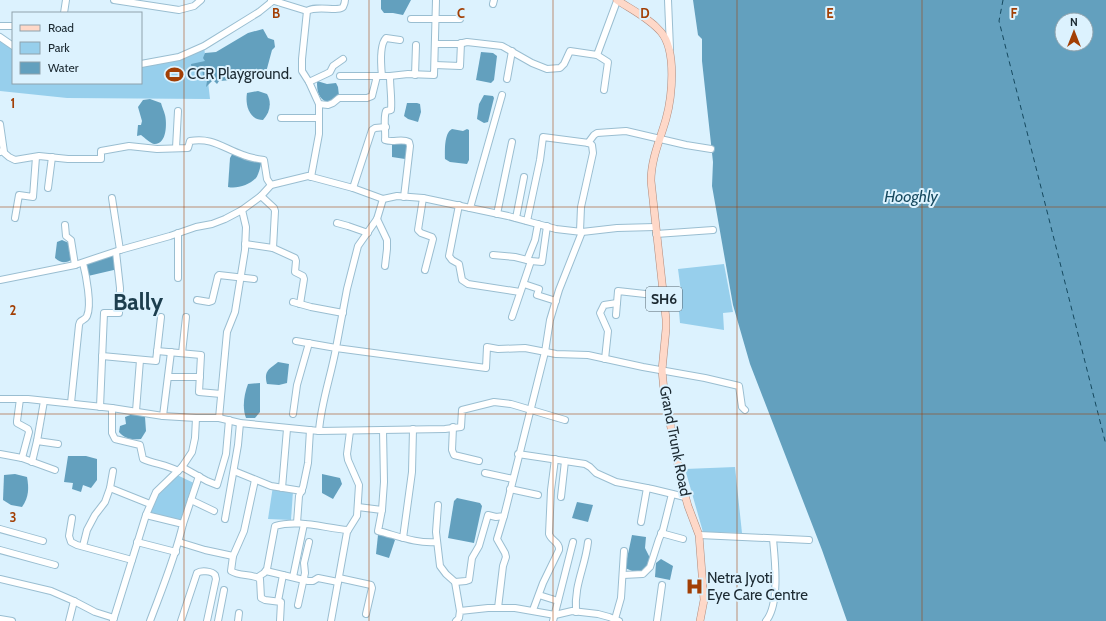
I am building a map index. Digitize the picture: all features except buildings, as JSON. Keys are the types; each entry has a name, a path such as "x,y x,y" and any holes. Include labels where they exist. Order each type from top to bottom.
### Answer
{"main road":[{"name":"Grand Trunk Road","path":"617,0 623,2 662,34 666,40 671,56 671,81 668,108 658,139 651,171 652,195 666,329 662,370 667,411 685,497 699,536 704,600 700,621"}],"street":[{"path":"64,12 66,0"},
{"path":"114,0 179,10 194,6 201,0"},
{"path":"142,64 179,57 204,46 259,12 273,0 307,11 315,8 342,8 345,0"},
{"path":"340,76 390,76 415,74 434,75 436,0"},
{"path":"597,55 617,0"},
{"path":"668,0 671,56"},
{"path":"307,11 302,71 309,82 318,104 319,118 319,134 311,177"},
{"path":"411,20 460,20"},
{"path":"0,26 12,26"},
{"path":"0,37 12,45"},
{"path":"318,104 328,105 339,98 368,98 372,96 379,76 382,42 386,38 400,40"},
{"path":"435,44 453,45 467,42 480,42 502,46 532,63 547,69 560,68 564,64 570,51 597,55 607,60 608,63 604,90"},
{"path":"435,66 460,66 461,43"},
{"path":"415,74 416,45"},
{"path":"507,79 512,51"},
{"path":"309,82 330,72 333,66 343,59"},
{"path":"390,76 390,93 392,100 391,110 386,111 385,114 385,140 390,142 406,140 409,142 410,146 404,197"},
{"path":"470,208 502,95"},
{"path":"176,148 178,111"},
{"path":"281,118 319,118"},
{"path":"0,124 2,152 15,160 36,156 68,159 100,159 101,151 110,149 129,146 157,149 188,148 190,141 201,139 211,141 244,156 264,160 268,179 271,185"},
{"path":"353,188 372,130 375,128 386,127"},
{"path":"588,143 596,134 620,132 632,133 711,149"},
{"path":"498,608 502,566 506,557 497,539 504,516 518,454 531,410 545,352 550,320 564,275 581,232 580,217 593,153 592,146 588,143 543,137 540,160 527,221"},
{"path":"497,214 512,142"},
{"path":"15,218 19,195 33,197 36,156"},
{"path":"48,188 52,157"},
{"path":"0,280 83,263 196,227 212,224 242,210 261,196 271,185 299,178 311,177 353,188 382,200 397,196 423,198 516,218 556,229 581,232 617,228 713,230"},
{"path":"516,218 524,177"},
{"path":"261,196 274,208 275,211 273,248"},
{"path":"100,407 104,313 119,313 120,288 118,251 112,198"},
{"path":"423,198 418,230 432,237 433,239 426,270"},
{"path":"319,431 325,393 358,246 377,219 382,200"},
{"path":"459,205 449,256 452,260 459,264 462,280 468,284 520,292"},
{"path":"219,418 220,394 225,366 227,332 236,312 246,244 246,227 242,210"},
{"path":"377,219 387,240 385,266"},
{"path":"337,223 368,232"},
{"path":"512,318 524,284 538,224"},
{"path":"65,225 66,236 71,240 75,265"},
{"path":"493,255 539,262 542,260 547,226"},
{"path":"178,233 178,278"},
{"path":"246,244 273,248 291,256 296,260 295,272 303,276 304,279 300,304"},
{"path":"71,404 79,325 80,322 86,319 88,314 88,287 83,263"},
{"path":"197,300 212,301 219,275 254,279"},
{"path":"524,284 539,289 537,295 556,300"},
{"path":"616,315 618,292 622,291 663,296"},
{"path":"293,302 343,313"},
{"path":"605,359 608,331 600,313 605,304 616,303"},
{"path":"102,356 156,361 161,317"},
{"path":"182,353 186,317"},
{"path":"296,341 336,348 486,368 487,347 498,349 526,348 545,352 582,354 739,386 742,407 745,410"},
{"path":"293,414 297,385 309,343"},
{"path":"158,351 201,355 199,392 220,394"},
{"path":"163,416 171,352"},
{"path":"136,411 140,360"},
{"path":"168,377 200,377"},
{"path":"0,399 20,399 112,408 163,416 219,418 240,423 287,429 319,431 461,427 462,410 494,402 511,404 566,420"},
{"path":"20,399 17,423 29,432 22,458"},
{"path":"32,462 44,401"},
{"path":"112,408 112,433 115,439 140,445 143,459 162,466 180,469 217,485 226,454 229,420"},
{"path":"0,579 51,591 113,620 150,504 156,492 180,469 193,449 196,418"},
{"path":"225,519 234,471 240,423"},
{"path":"453,427 452,450 454,455 479,461"},
{"path":"282,488 287,429"},
{"path":"403,538 412,472 413,429"},
{"path":"297,523 299,496 302,491 308,463 310,430"},
{"path":"383,430 384,482 382,510 378,531 416,541 437,542"},
{"path":"331,621 348,530 357,516 358,507 359,485 347,454 350,431"},
{"path":"37,440 58,444"},
{"path":"0,454 22,458 55,470"},
{"path":"518,454 588,465 596,473 616,482 685,497"},
{"path":"533,610 543,583 560,547 549,534 555,459"},
{"path":"561,497 566,461"},
{"path":"83,546 87,530 95,515 105,502 110,488 113,471"},
{"path":"234,471 255,480 282,488 302,491"},
{"path":"485,473 513,479"},
{"path":"150,621 176,552 183,524 199,476"},
{"path":"255,480 244,531 233,556 231,568 233,572 258,577 266,571 275,526 285,523 297,523 348,530"},
{"path":"110,488 150,504"},
{"path":"640,522 647,488"},
{"path":"510,489 538,495"},
{"path":"623,576 643,574 650,567 672,494"},
{"path":"191,500 214,511"},
{"path":"438,505 436,514 440,566 455,582 460,612 459,618 456,621"},
{"path":"358,507 382,510"},
{"path":"146,515 183,524"},
{"path":"455,582 469,580 472,558 479,546 488,515 496,517 504,516"},
{"path":"72,518 70,540 73,543 132,560"},
{"path":"293,577 304,524"},
{"path":"0,529 43,541"},
{"path":"661,533 683,539"},
{"path":"699,536 809,540"},
{"path":"766,621 772,608 776,584 773,538"},
{"path":"137,542 176,552"},
{"path":"179,542 205,550 233,556"},
{"path":"298,605 304,580 304,563 309,542"},
{"path":"554,618 573,542"},
{"path":"576,612 576,592 580,573 585,563 588,542"},
{"path":"0,550 54,565"},
{"path":"460,612 498,608 533,610 554,618 576,612 613,619 622,598 624,551"},
{"path":"266,571 304,580 313,581 318,578 371,585 372,588 366,614"},
{"path":"181,621 197,573 212,572 216,579 207,621"},
{"path":"278,601 283,575"},
{"path":"258,577 262,598 265,600 281,602 280,621"},
{"path":"657,621 662,585"},
{"path":"218,621 224,590"},
{"path":"539,595 558,601"},
{"path":"69,621 74,601"},
{"path":"238,621 239,613"},
{"path":"0,619 12,621"}],"green space":[{"name":"CCR Playground.","path":"0,37 12,45 12,84 142,84 142,64 179,57 204,46 210,99 67,98 0,91"},
{"path":"724,264 733,312 723,313 724,330 680,323 678,301 682,299 678,269"},
{"path":"735,467 742,533 703,532 685,469"},
{"path":"177,475 198,485 184,523 149,514 157,495"},
{"path":"273,486 293,491 291,520 268,519"}],"water":[{"path":"381,0 411,0 403,15 384,13 381,9"},
{"name":"Hooghly","path":"693,0 1106,0 1106,621 847,621 822,550 750,364 733,305 712,186 713,162 702,61 702,39 698,35"},
{"path":"263,29 268,38 274,40 275,47 272,50 265,76 258,77 247,82 246,79 219,81 217,84 213,80 206,87 207,81 203,76 202,68 196,73 192,70 191,64 205,61 203,58 205,53 216,52 248,33"},
{"path":"481,52 493,53 497,56 494,80 491,83 476,80"},
{"path":"317,81 327,84 336,83 339,96 328,103 322,99 317,88"},
{"path":"258,91 267,94 270,104 269,111 263,120 251,115 247,107 247,93"},
{"path":"484,95 493,96 494,98 488,122 484,123 477,119 479,104"},
{"path":"150,99 161,103 166,119 164,137 161,141 154,144 149,142 141,135 137,136 138,125 141,125 142,121 138,107 143,100"},
{"path":"407,103 420,104 421,112 418,122 404,116"},
{"path":"452,129 463,131 467,129 469,130 469,160 467,164 450,162 445,159 446,138 449,131"},
{"path":"392,141 409,143 409,152 405,159 392,157"},
{"path":"234,151 262,159 256,178 239,187 228,187 230,158"},
{"path":"62,240 71,244 73,259 66,262 62,262 55,258 57,242"},
{"path":"114,256 118,269 88,276 86,264"},
{"path":"278,362 289,364 287,383 279,385 267,384 266,376 268,371"},
{"path":"260,383 260,412 255,418 246,418 244,401 248,384"},
{"path":"133,414 145,417 146,431 141,439 129,438 119,432 120,426 126,424 125,417"},
{"path":"68,456 86,456 97,459 97,480 91,488 83,485 81,492 72,489 73,483 64,482"},
{"path":"15,474 27,477 28,492 22,507 11,505 3,500 4,475"},
{"path":"322,474 340,478 342,484 333,499 322,493"},
{"path":"457,498 480,503 482,506 474,543 448,538 454,501"},
{"path":"577,502 593,505 588,522 572,518"},
{"path":"388,533 395,540 389,558 376,554 378,535"},
{"path":"632,535 646,537 645,548 651,560 651,571 642,575 625,568"},
{"path":"661,559 673,566 670,580 655,577 656,563"}],"ferry route":[{"path":"1003,0 999,21 1106,445"}],"place":[{"name":"CCR Playground.","path":"174,74"},
{"name":"Netra Jyoti Eye Care Centre","path":"694,587"}],"district":[{"name":"Bally","path":"138,302"}]}
